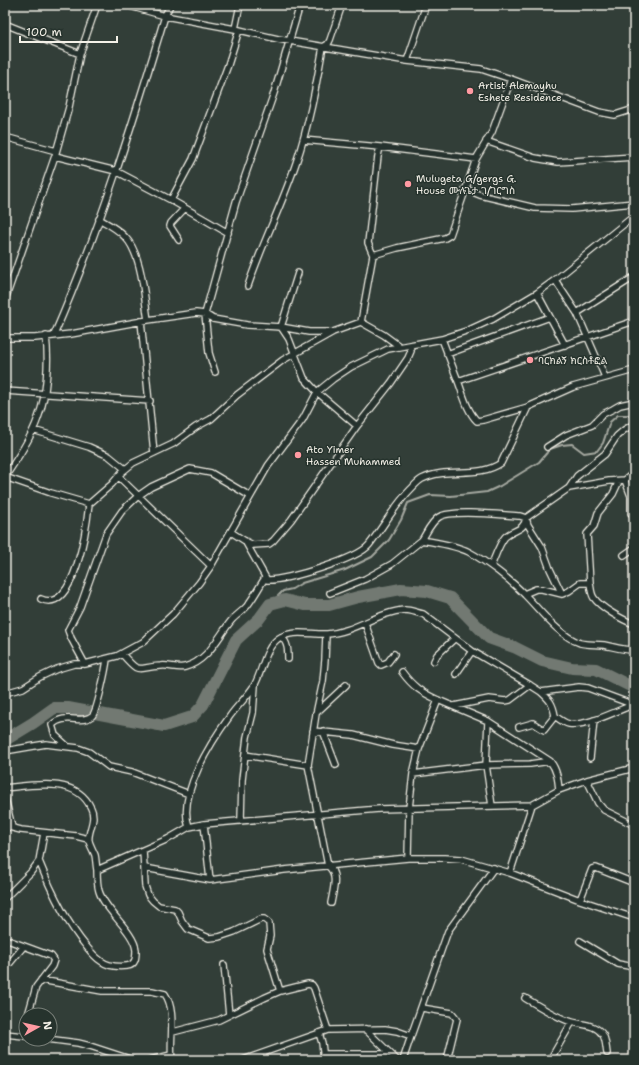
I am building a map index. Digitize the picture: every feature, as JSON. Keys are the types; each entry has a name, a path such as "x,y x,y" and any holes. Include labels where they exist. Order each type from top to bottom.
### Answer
{"street":[{"path":"5,300 56,154 69,107 80,54 97,5"},
{"path":"126,5 165,16 278,39 407,61 472,67 511,79 598,112 615,115 634,109"},
{"path":"54,335 73,293 116,171 165,16 170,5"},
{"path":"171,200 193,159 228,65 237,30 240,5"},
{"path":"215,372 209,353 205,314 236,202 274,93 300,5"},
{"path":"248,286 256,261 296,164 311,111 323,47 328,44 330,40 342,5"},
{"path":"407,61 426,5"},
{"path":"5,24 80,54"},
{"path":"373,255 397,248 445,238 450,235 476,159 492,132 511,79"},
{"path":"5,137 56,154 116,171 171,200 228,233"},
{"path":"303,140 380,147 476,159"},
{"path":"486,141 535,158 552,162 634,157"},
{"path":"361,322 373,255 368,243 380,147"},
{"path":"465,189 480,195 535,208 572,209 634,203"},
{"path":"179,240 170,226 185,208"},
{"path":"5,693 23,688 40,677 74,664 85,664 122,654 143,642 173,614 211,566 268,466 303,419 317,392 350,367 372,356 399,346 410,346 442,339 469,330 493,319 537,293 555,280 634,216"},
{"path":"99,219 120,232 131,245 140,270 148,320"},
{"path":"281,327 298,274"},
{"path":"577,313 634,277"},
{"path":"555,280 577,313 605,377"},
{"path":"537,293 565,345"},
{"path":"5,338 46,336 78,332 184,314 205,314 213,319 247,325 281,327 309,332 333,332"},
{"path":"447,354 550,317"},
{"path":"458,381 634,320"},
{"path":"142,321 154,453"},
{"path":"41,599 50,601 63,594 75,572 82,549 90,504 133,463 173,444 196,427 211,419 237,395 294,353 333,332 361,322 384,335 399,346"},
{"path":"281,327 289,339 304,378 317,392 357,426"},
{"path":"46,336 47,355 44,394 39,417 34,430 5,477 90,504"},
{"path":"442,339 465,399 477,421 528,407 573,387 634,370"},
{"path":"231,532 253,544 269,544 273,541 292,520 357,426 391,383 408,358 411,351 410,346"},
{"path":"5,391 150,401"},
{"path":"547,447 566,435 592,425 603,414 620,405 634,402"},
{"path":"265,578 269,580 303,573 347,558 368,547 400,500 420,480 431,475 443,473 483,471 494,468 504,459 528,407"},
{"path":"491,566 504,539 509,533 518,530 524,524 526,518 569,488 577,476 605,454 624,430 634,424"},
{"path":"34,430 89,447 109,456 125,469"},
{"path":"85,664 68,630 80,607 106,534 122,511 138,496 152,487 190,469 211,473 250,496"},
{"path":"569,488 622,480 634,473"},
{"path":"119,476 211,566"},
{"path":"622,480 631,496 631,513"},
{"path":"622,480 610,499 598,513 594,526 587,534 590,582 592,594 596,600 617,616 634,624"},
{"path":"330,593 365,579 392,564 422,540 434,521 440,516 481,513 520,516 526,518"},
{"path":"526,518 528,525 542,547 550,569 562,594"},
{"path":"422,540 453,546 468,552 491,566 524,594 557,628 572,639 580,643 634,650"},
{"path":"245,541 261,568 265,578"},
{"path":"624,555 634,548"},
{"path":"122,654 135,668 139,669 163,666 176,668 190,665 207,654 216,644 233,619 250,602 265,578"},
{"path":"524,594 536,589 542,589 562,594 580,583 590,582"},
{"path":"189,827 186,812 188,794 197,771 229,717 255,685 270,649 275,641 290,634 326,634 343,631 391,613 406,610 423,614 454,639 472,651 530,684 549,700 553,707 555,716 568,724 577,724 594,720 633,705"},
{"path":"365,624 379,663 381,665 388,662 394,654"},
{"path":"326,634 326,660 308,765 328,866 333,869 335,875 331,903"},
{"path":"281,637 285,640 288,649 288,660"},
{"path":"434,662 438,655 454,639"},
{"path":"456,674 472,651"},
{"path":"67,746 55,735 52,726 60,719 81,719 91,717 93,715 107,667 107,659"},
{"path":"402,672 413,686 422,693 488,721 550,761 554,766 559,790"},
{"path":"316,714 346,684"},
{"path":"454,706 489,699 505,701 510,700 530,684"},
{"path":"241,820 242,780 247,736 253,713 255,685"},
{"path":"541,692 571,688 584,688 606,694 633,705"},
{"path":"408,858 409,808 413,774 419,749 438,700"},
{"path":"519,727 533,723 544,730 555,716"},
{"path":"590,758 594,720"},
{"path":"488,721 486,765 492,806"},
{"path":"313,731 352,734 393,745 419,749"},
{"path":"323,731 336,765"},
{"path":"5,751 46,744 78,748 89,752 109,767 132,772 188,794"},
{"path":"245,755 308,765"},
{"path":"413,774 486,765 530,764 550,761"},
{"path":"97,870 168,839 189,827 204,824 379,809 532,805 559,790 587,780 634,768"},
{"path":"587,780 598,803 604,810 634,825"},
{"path":"5,788 54,785 64,786 81,794 92,808 93,823 88,839 95,856 99,892 105,903 134,941 136,948 136,959 134,963 130,966 121,967 107,964 94,956 70,925 47,883 39,861"},
{"path":"5,798 12,827"},
{"path":"510,873 532,805"},
{"path":"204,824 210,880"},
{"path":"5,826 88,839"},
{"path":"5,898 31,872 39,861 44,833"},
{"path":"143,850 145,886 148,895 153,902 159,906 175,909 188,929 209,938 219,937 234,932 261,919 267,920 270,930 267,949 280,991"},
{"path":"145,868 210,880 408,858 429,857 461,859 510,873 580,900 634,918"},
{"path":"403,1060 448,931 494,868"},
{"path":"580,900 592,869 596,868 633,881"},
{"path":"5,939 54,957 52,966 41,980 33,995 30,1007"},
{"path":"580,941 614,963 634,968"},
{"path":"5,969 24,946"},
{"path":"224,964 229,1015"},
{"path":"41,980 102,991 152,991 165,994 169,999 173,1032 172,1058 150,1060"},
{"path":"173,1032 219,1020 280,991 308,984 312,985 328,1030"},
{"path":"525,998 572,1022 587,1024 600,1032 604,1036 607,1053"},
{"path":"422,1008 452,1013 457,1019 447,1060"},
{"path":"550,1060 572,1022"},
{"path":"243,1060 328,1030 365,1029 396,1031 411,1036"},
{"path":"365,1029 389,1054 397,1060"},
{"path":"318,1033 322,1043 324,1057 389,1054"},
{"path":"5,1034 18,1035"},
{"path":"58,1040 90,1046 133,1060"}],"waterway":[{"path":"270,604 283,591 292,589 302,583 345,570 372,557 389,540 401,520 408,503 430,495 451,496 487,492 500,486 539,462 550,449 562,445 572,444 584,453 597,451 603,443 610,422 618,415 634,415"},
{"path":"5,740 54,708 68,708 164,726 192,717 203,705 236,640 259,619 270,604 285,600 305,605 329,605 358,597 401,589 427,591 450,598 489,638 514,647 542,661 572,668 596,669 634,688"}],"place":[{"name":"Artist Alemayhu Eshete Residence","path":"470,91"},
{"name":"Mulugeta G/gergs G. House ሙሉጌታ ገ/ገርግስ","path":"408,184"},
{"name":"ባርክልኝ ክርስቶፎል","path":"530,360"},
{"name":"Ato Yimer Hassen Muhammed","path":"298,455"}]}
